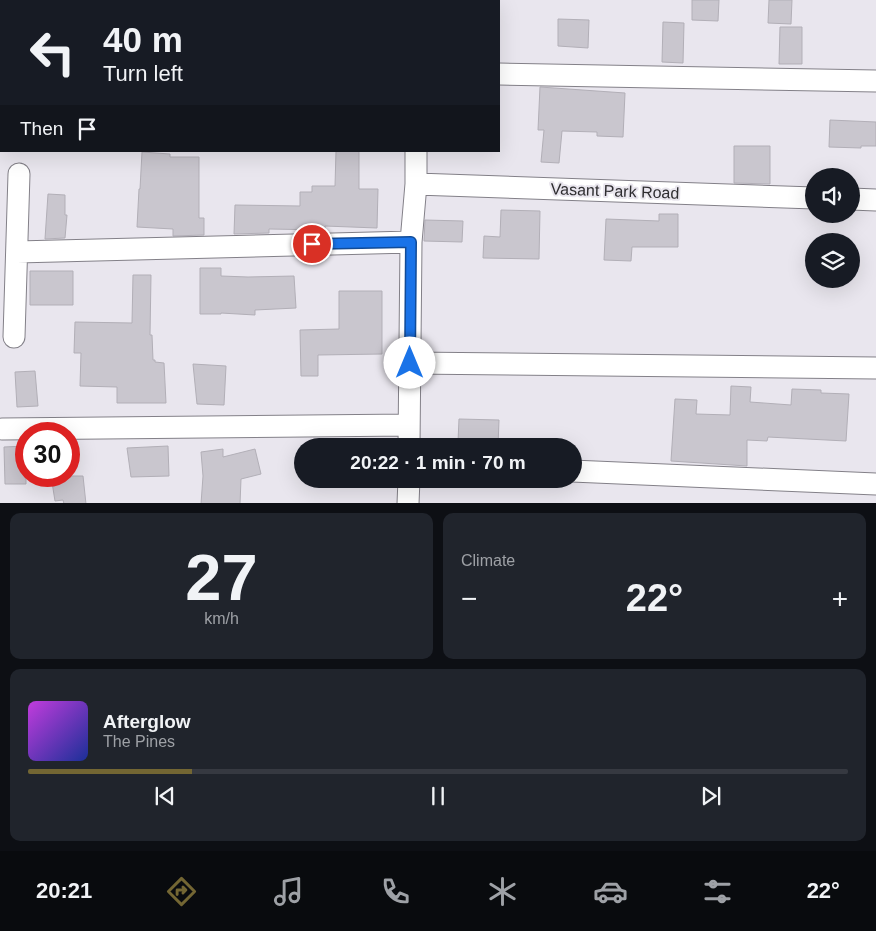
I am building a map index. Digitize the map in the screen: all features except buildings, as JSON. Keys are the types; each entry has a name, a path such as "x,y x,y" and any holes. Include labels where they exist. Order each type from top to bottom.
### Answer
{"street":[{"path":"500,74 876,81"},
{"path":"409,438 411,242 416,184 416,152"},
{"path":"14,337 20,174"},
{"name":"Vasant Park Road","path":"416,184 805,198"},
{"path":"860,199 876,200"},
{"path":"17,252 411,242"},
{"path":"410,363 876,368"},
{"path":"2,429 409,425"},
{"path":"582,471 876,484"},
{"path":"408,503 409,488"}],"route":[{"path":"312,244 411,242 410,363"}]}
